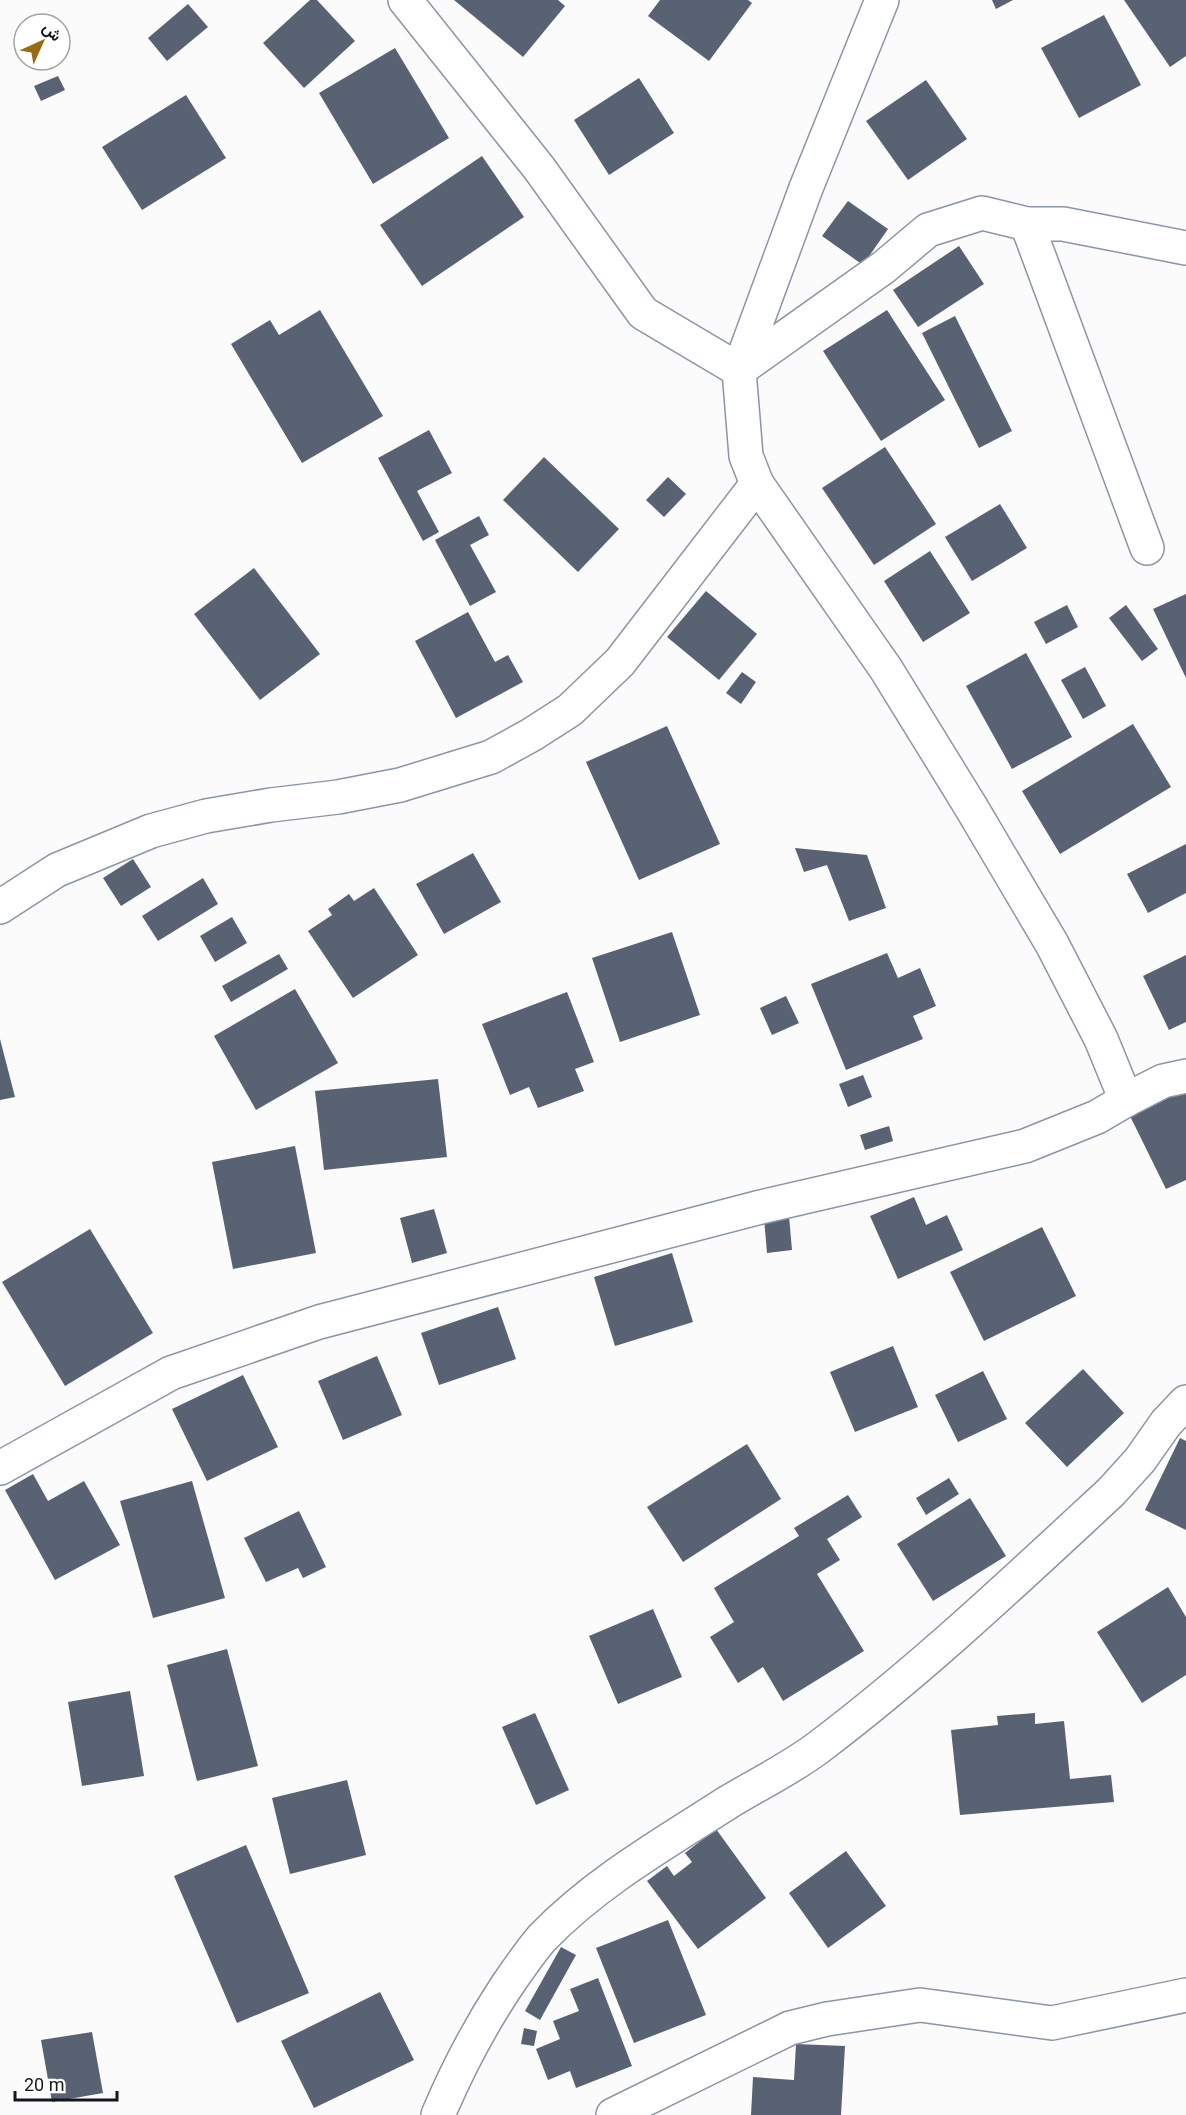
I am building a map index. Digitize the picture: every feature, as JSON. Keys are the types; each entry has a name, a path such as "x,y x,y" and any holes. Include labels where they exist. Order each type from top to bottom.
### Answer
{"street":[{"path":"405,0 539,168 644,313 739,370"},
{"path":"882,0 806,188 739,370 746,456 757,484 886,669 971,807 1057,954 1101,1039 1126,1100"},
{"path":"739,370 884,267 928,230 982,213 1027,224 1063,224 1186,248"},
{"path":"1027,224 1147,548"},
{"path":"0,907 57,870 151,831 206,816 338,797 400,785 491,757 531,735 570,710 620,662 757,484"},
{"path":"0,1468 171,1373 319,1323 761,1208 1025,1146 1097,1117 1163,1081 1186,1076"},
{"path":"438,2115 455,2073 491,2010 541,1939 616,1874 730,1802 783,1772 818,1748 905,1679 1111,1492 1140,1460 1166,1423 1186,1402"},
{"path":"613,2115 790,2028 827,2019 920,2006 1052,2023 1186,1995"}],"building":[{"path":"310,0 317,0 355,41 304,88 263,43"},
{"path":"454,0 558,0 565,6 523,57"},
{"path":"660,0 748,0 752,3 709,61 648,16"},
{"path":"992,0 1013,0 996,9"},
{"path":"1124,0 1186,0 1186,56 1170,67"},
{"path":"188,4 208,27 167,61 148,38"},
{"path":"1104,15 1141,85 1079,118 1041,48"},
{"path":"395,48 449,138 373,184 319,93"},
{"path":"58,76 65,90 41,101 34,86"},
{"path":"639,78 674,133 609,175 574,120"},
{"path":"926,80 967,139 908,180 866,121"},
{"path":"186,95 226,158 142,210 102,147"},
{"path":"482,156 524,217 422,286 380,225"},
{"path":"848,201 888,229 863,265 822,236"},
{"path":"959,246 984,284 918,327 893,290"},
{"path":"320,310 383,416 302,463 231,344 270,320 279,335"},
{"path":"887,310 945,400 881,441 823,351"},
{"path":"955,316 1012,431 979,448 922,333"},
{"path":"429,430 452,473 417,491 439,532 423,541 378,458"},
{"path":"885,447 936,524 874,565 822,488"},
{"path":"544,457 619,529 578,572 503,500"},
{"path":"668,477 686,494 664,517 646,500"},
{"path":"1000,504 1027,548 972,581 945,537"},
{"path":"479,516 489,535 470,545 496,592 470,606 435,540"},
{"path":"930,551 970,613 923,642 884,581"},
{"path":"254,568 320,654 260,700 194,614"},
{"path":"706,591 757,634 719,680 667,637"},
{"path":"1186,594 1186,678 1153,609"},
{"path":"1067,605 1078,627 1046,644 1034,622"},
{"path":"1126,605 1158,649 1142,661 1109,618"},
{"path":"468,612 495,662 508,655 523,682 456,718 415,641"},
{"path":"1026,653 1072,737 1012,769 966,686"},
{"path":"1085,667 1106,706 1083,719 1061,680"},
{"path":"742,672 756,682 741,704 726,693"},
{"path":"1133,724 1171,787 1060,854 1022,791"},
{"path":"667,726 720,844 639,880 586,762"},
{"path":"1186,844 1186,893 1148,913 1127,874"},
{"path":"795,848 867,855 886,908 849,921 827,865 804,872"},
{"path":"473,853 501,902 444,934 416,884"},
{"path":"133,859 151,887 121,906 103,878"},
{"path":"203,878 218,904 158,941 142,916"},
{"path":"374,888 418,955 353,998 308,931 332,915 328,909 349,894 354,901"},
{"path":"232,917 247,943 215,962 200,936"},
{"path":"672,932 700,1015 620,1042 592,958"},
{"path":"887,953 898,978 920,968 936,1006 913,1016 923,1039 846,1070 811,984"},
{"path":"279,954 288,969 231,1002 222,986"},
{"path":"1186,955 1186,1022 1169,1030 1143,976"},
{"path":"295,989 338,1063 256,1110 214,1036"},
{"path":"567,992 594,1062 575,1069 584,1091 538,1108 529,1087 510,1095 482,1024"},
{"path":"786,996 799,1023 772,1035 760,1008"},
{"path":"0,1039 15,1097 0,1100"},
{"path":"863,1075 872,1097 848,1107 839,1084"},
{"path":"438,1079 447,1157 324,1170 315,1091"},
{"path":"1186,1086 1186,1180 1166,1189 1129,1114"},
{"path":"889,1126 893,1141 865,1150 860,1135"},
{"path":"295,1146 316,1253 233,1269 212,1162"},
{"path":"914,1197 926,1225 947,1215 963,1250 898,1279 870,1216"},
{"path":"434,1209 447,1253 412,1263 400,1218"},
{"path":"789,1216 792,1250 767,1253 764,1218"},
{"path":"1042,1227 1076,1296 984,1341 950,1272"},
{"path":"90,1229 153,1333 65,1386 2,1282"},
{"path":"672,1253 693,1322 615,1346 594,1277"},
{"path":"498,1307 516,1359 439,1385 421,1333"},
{"path":"893,1346 918,1407 855,1432 830,1372"},
{"path":"377,1356 402,1415 343,1440 318,1381"},
{"path":"1083,1369 1124,1413 1067,1467 1025,1423"},
{"path":"983,1371 1007,1419 958,1442 935,1395"},
{"path":"243,1375 278,1447 207,1481 172,1409"},
{"path":"1180,1438 1186,1441 1186,1530 1145,1510"},
{"path":"747,1444 781,1499 683,1562 647,1507"},
{"path":"33,1474 48,1501 84,1481 120,1545 55,1580 5,1490"},
{"path":"949,1478 959,1494 926,1515 916,1498"},
{"path":"192,1481 225,1598 153,1618 120,1501"},
{"path":"848,1495 862,1517 827,1539 840,1560 817,1574 864,1651 783,1701 763,1667 738,1683 710,1637 734,1622 714,1588 799,1536 794,1528"},
{"path":"970,1498 1006,1556 933,1601 897,1544"},
{"path":"299,1511 326,1567 303,1578 298,1568 266,1582 244,1538"},
{"path":"1168,1587 1186,1617 1186,1675 1142,1703 1097,1632"},
{"path":"653,1609 682,1677 618,1704 589,1636"},
{"path":"227,1649 258,1766 197,1781 167,1665"},
{"path":"130,1691 144,1776 82,1786 68,1702"},
{"path":"535,1713 569,1790 536,1805 502,1727"},
{"path":"1035,1713 1035,1724 1064,1721 1070,1779 1111,1775 1114,1802 960,1815 951,1730 998,1725 997,1716"},
{"path":"347,1780 366,1855 290,1874 272,1798"},
{"path":"716,1829 766,1898 698,1949 647,1881 667,1866 674,1876 692,1862 685,1853"},
{"path":"246,1845 309,1993 237,2023 174,1876"},
{"path":"846,1851 886,1906 828,1948 789,1893"},
{"path":"668,1920 706,2015 634,2043 596,1948"},
{"path":"561,1947 576,1955 540,2020 525,2011"},
{"path":"598,1978 632,2066 576,2088 570,2071 548,2080 536,2049 560,2039 553,2021 579,2011 570,1989"},
{"path":"380,1992 414,2060 314,2108 281,2041"},
{"path":"524,2028 537,2031 534,2046 521,2044"},
{"path":"92,2032 103,2093 52,2102 41,2040"},
{"path":"796,2044 845,2046 841,2115 751,2115 753,2077 794,2080"}]}
